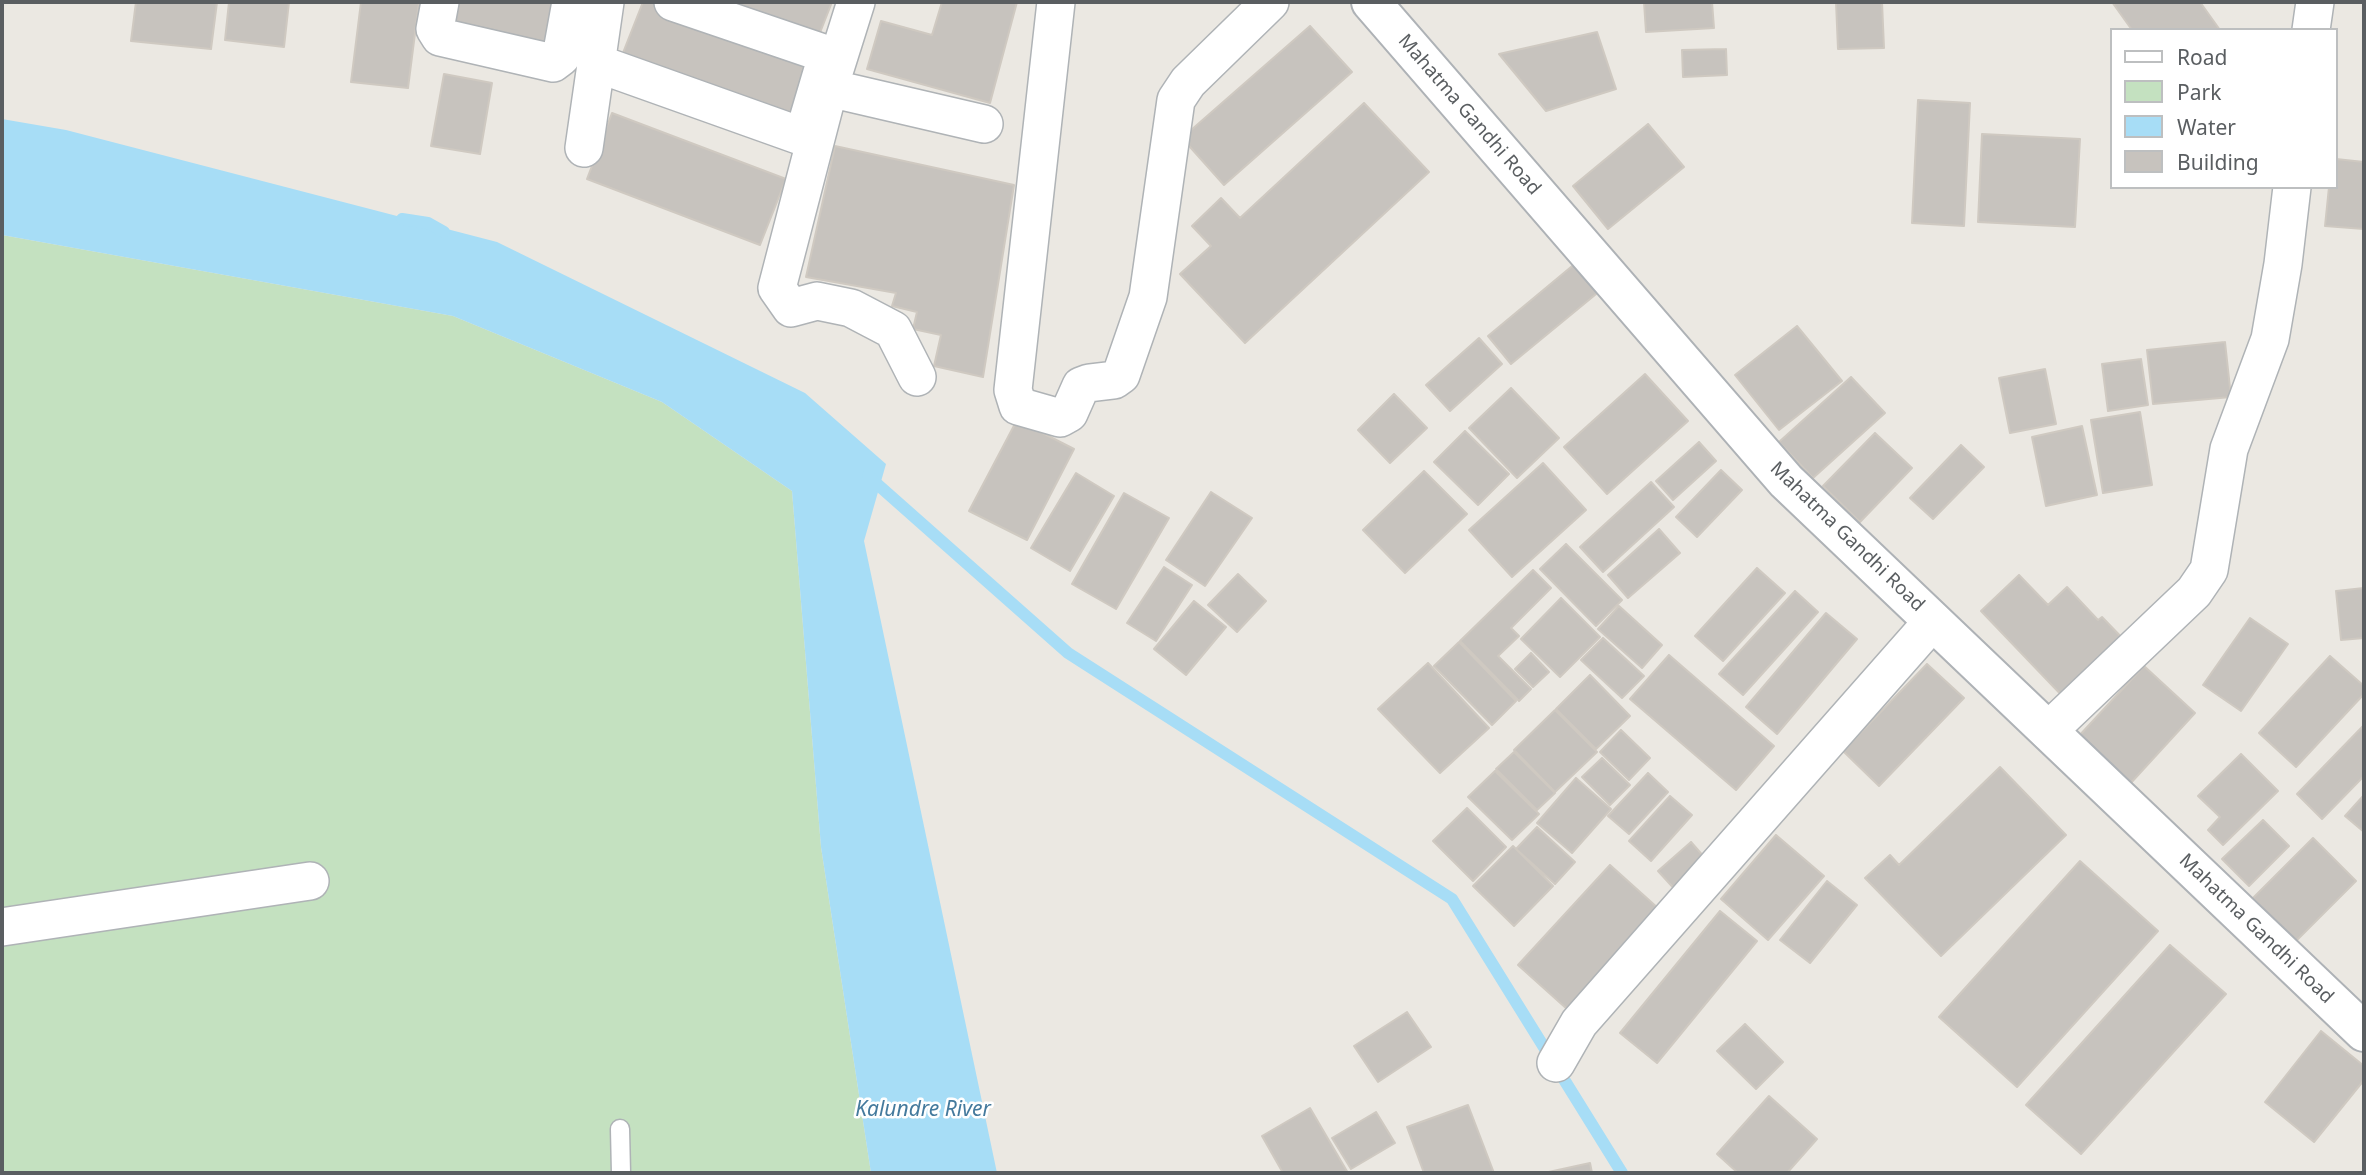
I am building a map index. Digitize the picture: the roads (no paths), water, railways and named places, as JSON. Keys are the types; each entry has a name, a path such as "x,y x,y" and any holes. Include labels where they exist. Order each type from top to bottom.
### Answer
{"main road":[{"name":"Mahatma Gandhi Road","path":"1371,2 1786,481 2364,1032"}],"street":[{"path":"440,2 435,29 440,37 553,63 561,57 571,2"},
{"path":"584,148 604,54 605,2"},
{"path":"604,54 628,2"},
{"path":"604,54 798,135 805,130 826,59 820,52 674,2"},
{"path":"856,2 829,88 777,288 791,308 817,301 851,308 893,330 917,377"},
{"path":"1056,2 1013,390 1018,407 1060,418 1069,413 1081,386 1114,380 1121,375 1148,297 1176,100 1188,82 1270,2"},
{"path":"2311,28 2315,2"},
{"path":"829,88 984,124"},
{"path":"2048,731 2194,592 2208,570 2229,449 2270,339 2292,189"},
{"path":"1556,1063 1579,1023 1933,621"},
{"path":"2,927 310,881"}],"lane":[{"path":"620,1129 621,1173"}],"water":[{"name":"Kalundre River","path":"2,119 66,130 497,242 805,393 886,464 864,541 997,1173 871,1173 821,847 792,491 662,402 453,316 2,235"}],"waterway":[{"path":"402,219 428,223 444,232"},
{"path":"868,476 1068,653 1452,899 1622,1173"}]}
